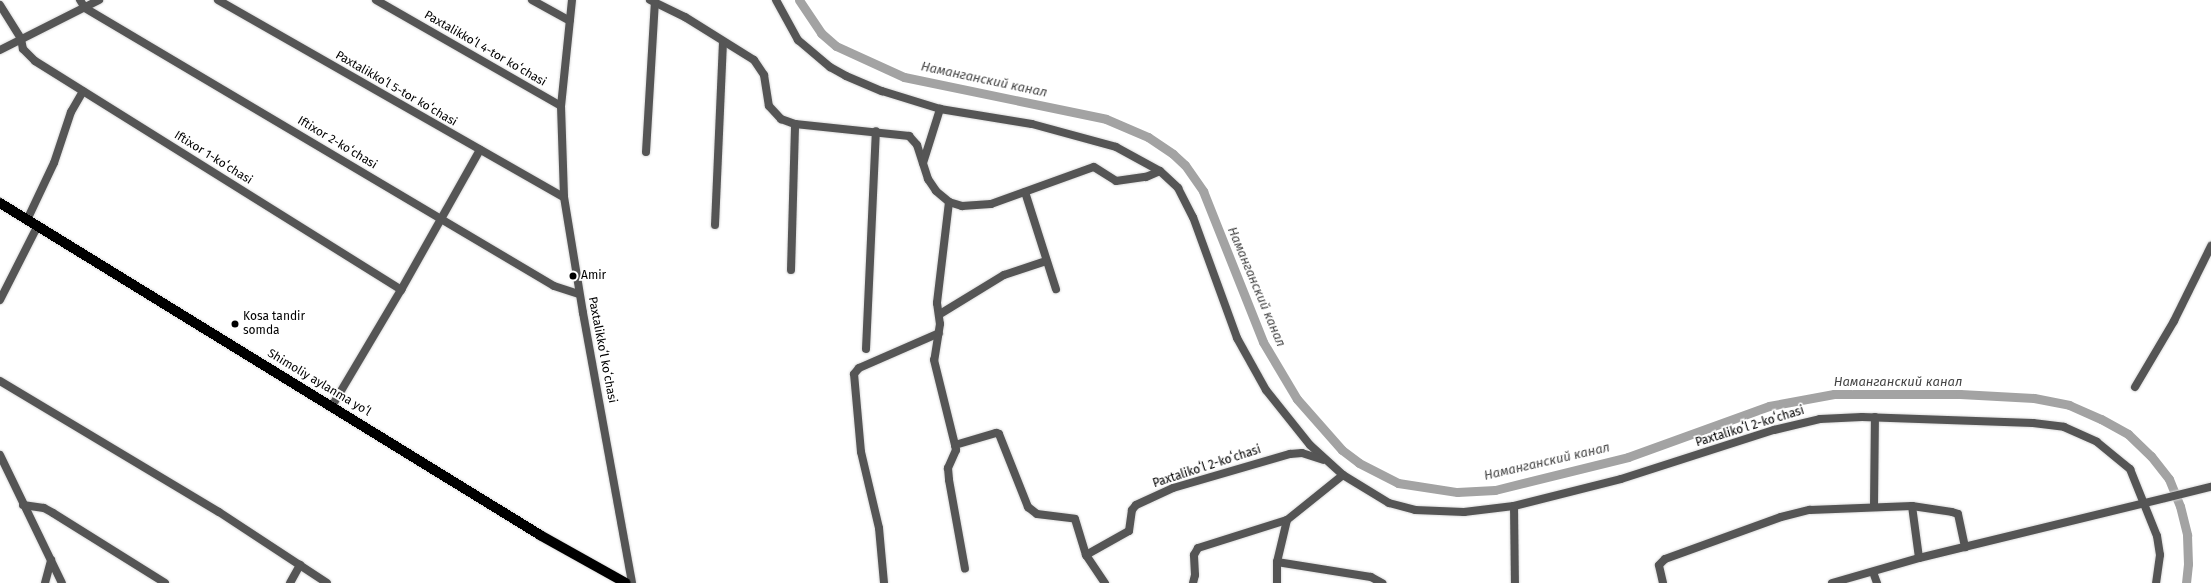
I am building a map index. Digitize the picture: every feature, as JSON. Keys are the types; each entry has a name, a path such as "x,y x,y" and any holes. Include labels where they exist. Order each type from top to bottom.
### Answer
{"main road":[{"name":"Shimoliy aylanma yoʻl","path":"0,203 540,535 626,583"}],"street":[{"path":"80,0 85,8"},
{"path":"0,50 21,38 85,8 98,0"},
{"name":"Paxtalikkoʻl 5-tor koʻchasi","path":"218,0 564,197"},
{"name":"Paxtalikkoʻl 4-tor koʻchasi","path":"376,0 561,106"},
{"path":"532,0 570,21"},
{"name":"Paxtalikkoʻl koʻchasi","path":"572,0 561,106 564,197 579,294 632,583"},
{"path":"776,0 798,40 830,67 882,91 940,108 1032,124 1079,136 1116,147 1160,171 1178,188 1193,216 1237,338 1250,365 1288,421 1326,460"},
{"path":"646,152 653,1 685,17 754,60 764,75 769,106 781,119 795,124 876,131 909,136 917,146 923,164 936,191 949,202 962,206 992,204 1094,167 1116,181 1146,177 1160,171"},
{"name":"Iftixor 1-koʻchasi","path":"0,5 21,38 23,49 28,56 401,290"},
{"name":"Iftixor 2-koʻchasi","path":"85,8 554,286 579,294"},
{"path":"715,225 723,42"},
{"path":"27,220 54,163 71,112 83,91"},
{"path":"923,164 940,108"},
{"path":"791,270 795,124"},
{"path":"866,349 876,131"},
{"path":"332,406 401,290 480,150"},
{"path":"1025,192 1056,289"},
{"path":"949,202 937,303 940,314 939,333 934,360 955,445 948,474 964,569"},
{"path":"0,300 38,227"},
{"path":"2135,387 2174,321 2211,246"},
{"path":"940,314 1004,275 1045,257"},
{"path":"884,583 879,528 861,452 854,374 859,368 939,333"},
{"path":"0,381 212,507 327,583"},
{"path":"1874,417 1874,507"},
{"name":"Paxtalikoʻl 2-koʻchasi","path":"1086,555 1128,531 1132,510 1136,505 1173,488 1290,454 1302,453 1326,460 1342,476 1389,503 1415,510 1464,512 1514,506 1620,479 1774,430 1820,419 1874,417 2033,423 2064,427 2097,442 2130,469 2145,502 2157,536 2160,555 2156,583"},
{"path":"955,445 996,433 999,434 1028,507 1037,514 1075,519 1086,555 1105,583"},
{"path":"0,455 62,583"},
{"path":"1193,583 1195,575 1194,554 1198,548 1287,520 1342,476"},
{"path":"1832,583 1848,581 1919,558 2211,487"},
{"path":"23,505 34,505 54,513 165,583"},
{"path":"1514,506 1515,583"},
{"path":"1663,583 1659,565 1665,559 1780,517 1810,510 1912,506 1958,514 1965,547"},
{"path":"1912,506 1919,558"},
{"path":"1277,583 1277,562 1287,520"},
{"path":"45,583 51,560"},
{"path":"1277,562 1371,577 1382,583"},
{"path":"290,583 300,565"},
{"path":"1873,572 1876,583"}],"waterway":[{"name":"Наманганский канал","path":"799,0 821,33 836,46 904,77 1106,119 1148,137 1173,154 1185,165 1203,191 1263,342 1297,399 1342,450 1359,463 1398,483 1457,492 1495,490 1628,457 1769,406 1834,394 1960,394 2034,398 2069,405 2101,419 2128,434 2151,456 2169,479 2180,506 2187,535 2188,564 2186,583"}],"place":[{"name":"Amir","path":"573,276"},
{"name":"Kosa tandir somda","path":"235,324"}]}
